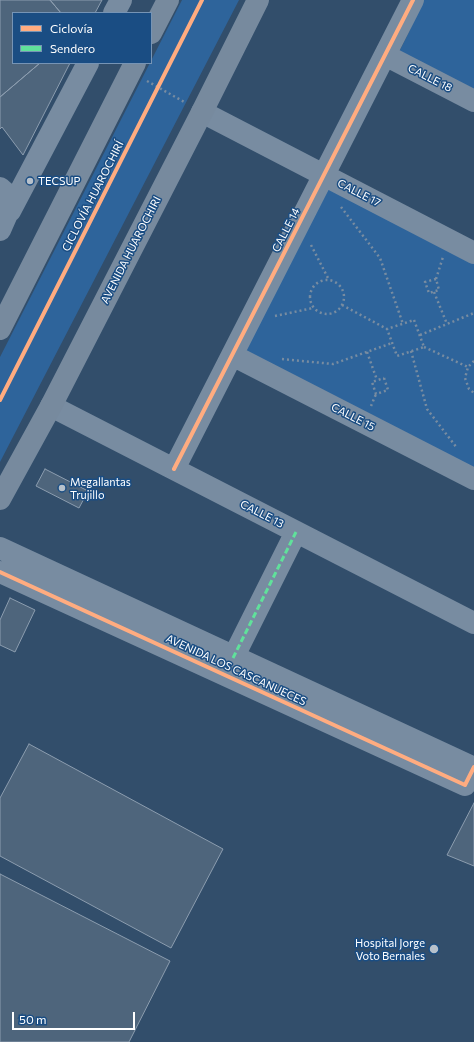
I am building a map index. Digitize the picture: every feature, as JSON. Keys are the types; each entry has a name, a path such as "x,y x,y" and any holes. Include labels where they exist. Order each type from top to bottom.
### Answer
{"main road":[{"path":"152,30 168,0"},
{"name":"AVENIDA HUAROCHIRI","path":"0,499 51,406 258,0"},
{"path":"0,328 133,68"}],"street":[{"path":"115,12 121,0"},
{"name":"CALLE 14","path":"174,469 413,0"},
{"name":"CALLE 18","path":"385,56 474,101"},
{"path":"0,230 87,64"},
{"name":"CALLE 17","path":"202,112 474,252"},
{"path":"0,188 9,196 11,206 10,211"},
{"name":"CALLE 15","path":"232,355 474,479"},
{"name":"CALLE 13","path":"51,406 474,623"},
{"path":"233,658 296,532"},
{"name":"AVENIDA LOS CASCANUECES","path":"0,548 103,608 395,742 472,772"},
{"name":"AVENIDA LOS CASCANUECES","path":"0,572 103,608 233,658 324,710"}],"path":[{"path":"133,68 158,88 202,112"},
{"path":"154,95 161,81"},
{"path":"340,204 380,258 403,324"},
{"path":"308,252 315,238"},
{"path":"311,245 329,280"},
{"path":"436,279 425,282 429,293 439,290 436,279 444,255"},
{"path":"329,280 334,281 342,289 344,294 342,305 334,313 328,315 322,314 313,308 310,302 310,291 318,282 329,280"},
{"path":"434,292 447,324"},
{"path":"342,305 387,329 397,356 424,347 468,367"},
{"path":"275,316 313,308"},
{"path":"271,323 278,309"},
{"path":"420,335 474,313"},
{"path":"387,329 414,320 424,347"},
{"path":"278,358 333,364 392,343"},
{"path":"367,352 377,380"},
{"path":"411,352 427,409 460,452"},
{"path":"474,361 465,372 466,384 474,393"},
{"path":"384,378 388,390 376,394 372,382 377,380 384,378"}],"shaded area":[{"path":"182,0 239,0 0,462 0,357 149,64 152,64 152,59"},
{"path":"422,0 474,0 474,99 398,54 410,30"},
{"path":"330,181 474,258 474,470 243,350"}],"building":[{"path":"0,0 50,0 60,12 12,12 12,64 39,64 0,97"},
{"path":"50,0 102,0 96,12 60,12"},
{"path":"39,64 69,64 23,155 2,127 0,129 0,97"},
{"name":"Megallantas Trujillo","path":"45,469 88,491 79,508 36,486"},
{"path":"10,598 35,610 15,652 0,645 0,620"},
{"path":"29,744 223,849 171,948 0,856 0,798"},
{"path":"474,803 474,866 447,855"},
{"path":"0,874 170,961 129,1042 0,1042"}],"marked path":[{"path":"233,658 296,532"}],"cycle path":[{"name":"CICLOVÍA HUAROCHIRÍ","path":"0,400 202,0"},
{"path":"174,469 413,0"},
{"path":"0,572 465,785 474,767"}],"place":[{"name":"TECSUP","path":"30,181"},
{"name":"Megallantas Trujillo","path":"62,488"},
{"name":"Hospital Jorge Voto Bernales","path":"434,949"}]}
